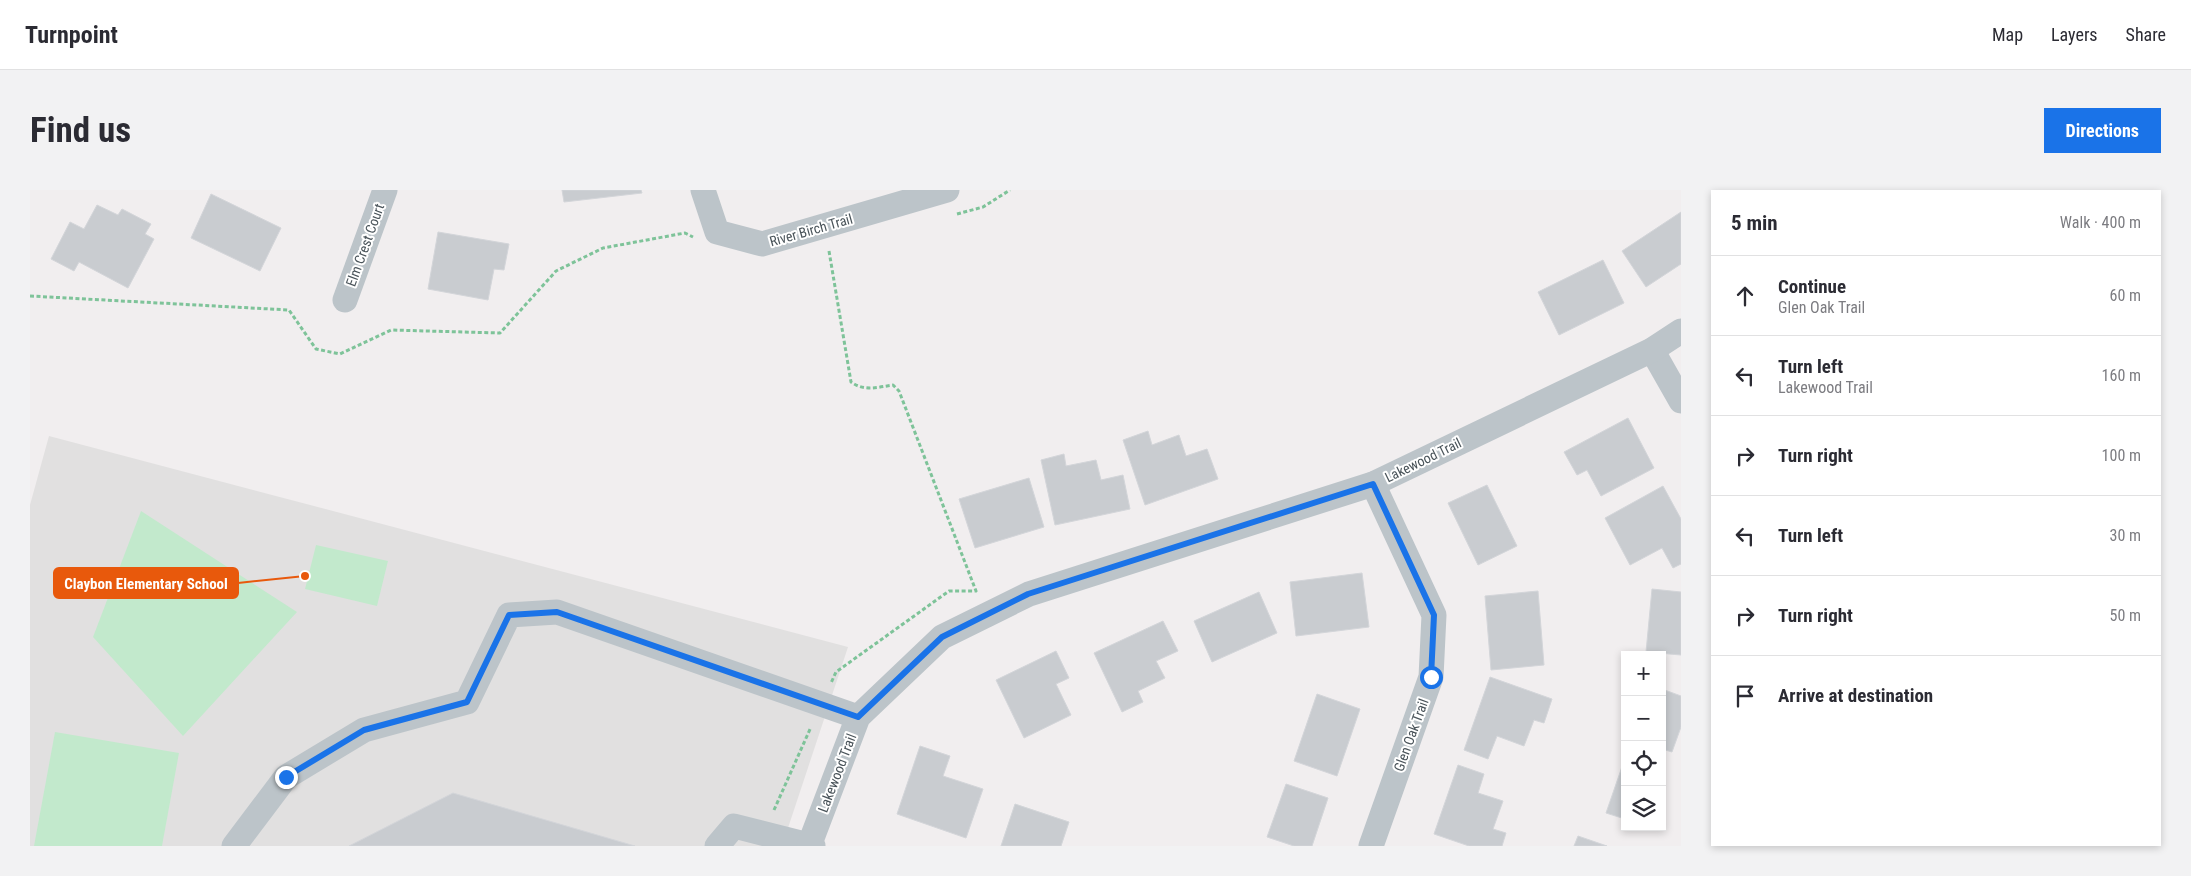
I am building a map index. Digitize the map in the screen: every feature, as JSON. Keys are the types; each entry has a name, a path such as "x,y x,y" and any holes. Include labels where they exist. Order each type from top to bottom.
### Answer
{"street":[{"name":"Elm Crest Court","path":"345,300 385,190"},
{"name":"River Birch Trail","path":"703,190 717,232 762,244 947,190"},
{"name":"Lakewood Trail","path":"810,846 858,717 942,637 1028,594 1373,484 1652,350 1681,331"},
{"path":"1652,350 1681,401"},
{"name":"Glen Oak Trail","path":"1371,846 1431,677 1434,615 1373,484"},
{"path":"234,846 286,777 364,730 467,702 509,615 557,612 858,717"},
{"path":"717,846 734,826 810,846"}],"path":[{"path":"956,215 983,207 1010,190"},
{"path":"30,296 289,310 316,349 340,354 391,330 500,333 556,271 603,248 685,233 694,237"},
{"path":"820,253 838,248"},
{"path":"767,834 775,806 836,672 949,591 976,591 899,392 893,385 866,389 858,387 852,382 829,251"}],"shaded area":[{"path":"49,436 848,647 782,846 30,846 30,505"}],"green space":[{"path":"141,511 297,612 183,736 93,637"},
{"path":"316,545 388,561 377,606 305,589"},
{"path":"55,732 179,753 162,846 34,846"}],"building":[{"path":"562,190 641,190 642,193 564,202"},
{"path":"211,194 281,228 260,271 191,238"},
{"path":"97,205 118,215 122,209 151,224 145,234 154,239 128,288 79,262 74,271 51,259 70,222 84,229"},
{"path":"1681,212 1681,264 1646,287 1622,251"},
{"path":"438,232 509,244 504,270 494,269 488,300 428,289"},
{"path":"1603,260 1624,303 1559,335 1538,292"},
{"path":"1628,418 1654,468 1601,496 1587,470 1577,475 1564,452"},
{"path":"1148,431 1152,445 1179,435 1186,456 1207,449 1218,479 1145,505 1123,440"},
{"path":"1064,454 1066,466 1096,460 1101,480 1123,475 1130,509 1055,525 1041,460"},
{"path":"1029,478 1044,527 975,548 959,499"},
{"path":"1487,485 1517,546 1478,565 1448,503"},
{"path":"1663,486 1681,519 1681,564 1673,568 1662,548 1630,565 1605,518"},
{"path":"1362,573 1369,627 1296,636 1290,582"},
{"path":"1652,589 1681,592 1681,655 1666,654 1666,651 1646,651"},
{"path":"1538,591 1544,665 1491,670 1485,596"},
{"path":"1259,592 1277,633 1212,662 1194,621"},
{"path":"1163,621 1178,651 1156,661 1165,678 1138,691 1143,702 1122,712 1094,653"},
{"path":"1056,651 1069,678 1056,684 1071,715 1024,738 996,680"},
{"path":"1490,677 1552,699 1544,723 1534,720 1524,746 1497,736 1488,759 1464,750"},
{"path":"1666,690 1681,696 1681,727 1672,752 1666,750"},
{"path":"1317,694 1360,709 1337,776 1294,761"},
{"path":"920,746 950,756 943,776 983,789 966,838 897,814"},
{"path":"1458,765 1484,774 1478,793 1503,801 1493,829 1506,833 1502,846 1469,846 1434,834"},
{"path":"1621,770 1621,818 1606,813"},
{"path":"1286,784 1328,798 1312,846 1294,846 1267,837"},
{"path":"453,793 635,846 349,846"},
{"path":"1015,804 1069,822 1061,846 1001,846"},
{"path":"1578,836 1607,846 1574,846"}],"place":[{"name":"Claybon Elementary School","path":"305,576"}],"route":[{"path":"286,777 364,730 467,702 509,615 557,612 858,717 942,637 1028,594 1373,484 1434,615 1431,677"}]}
